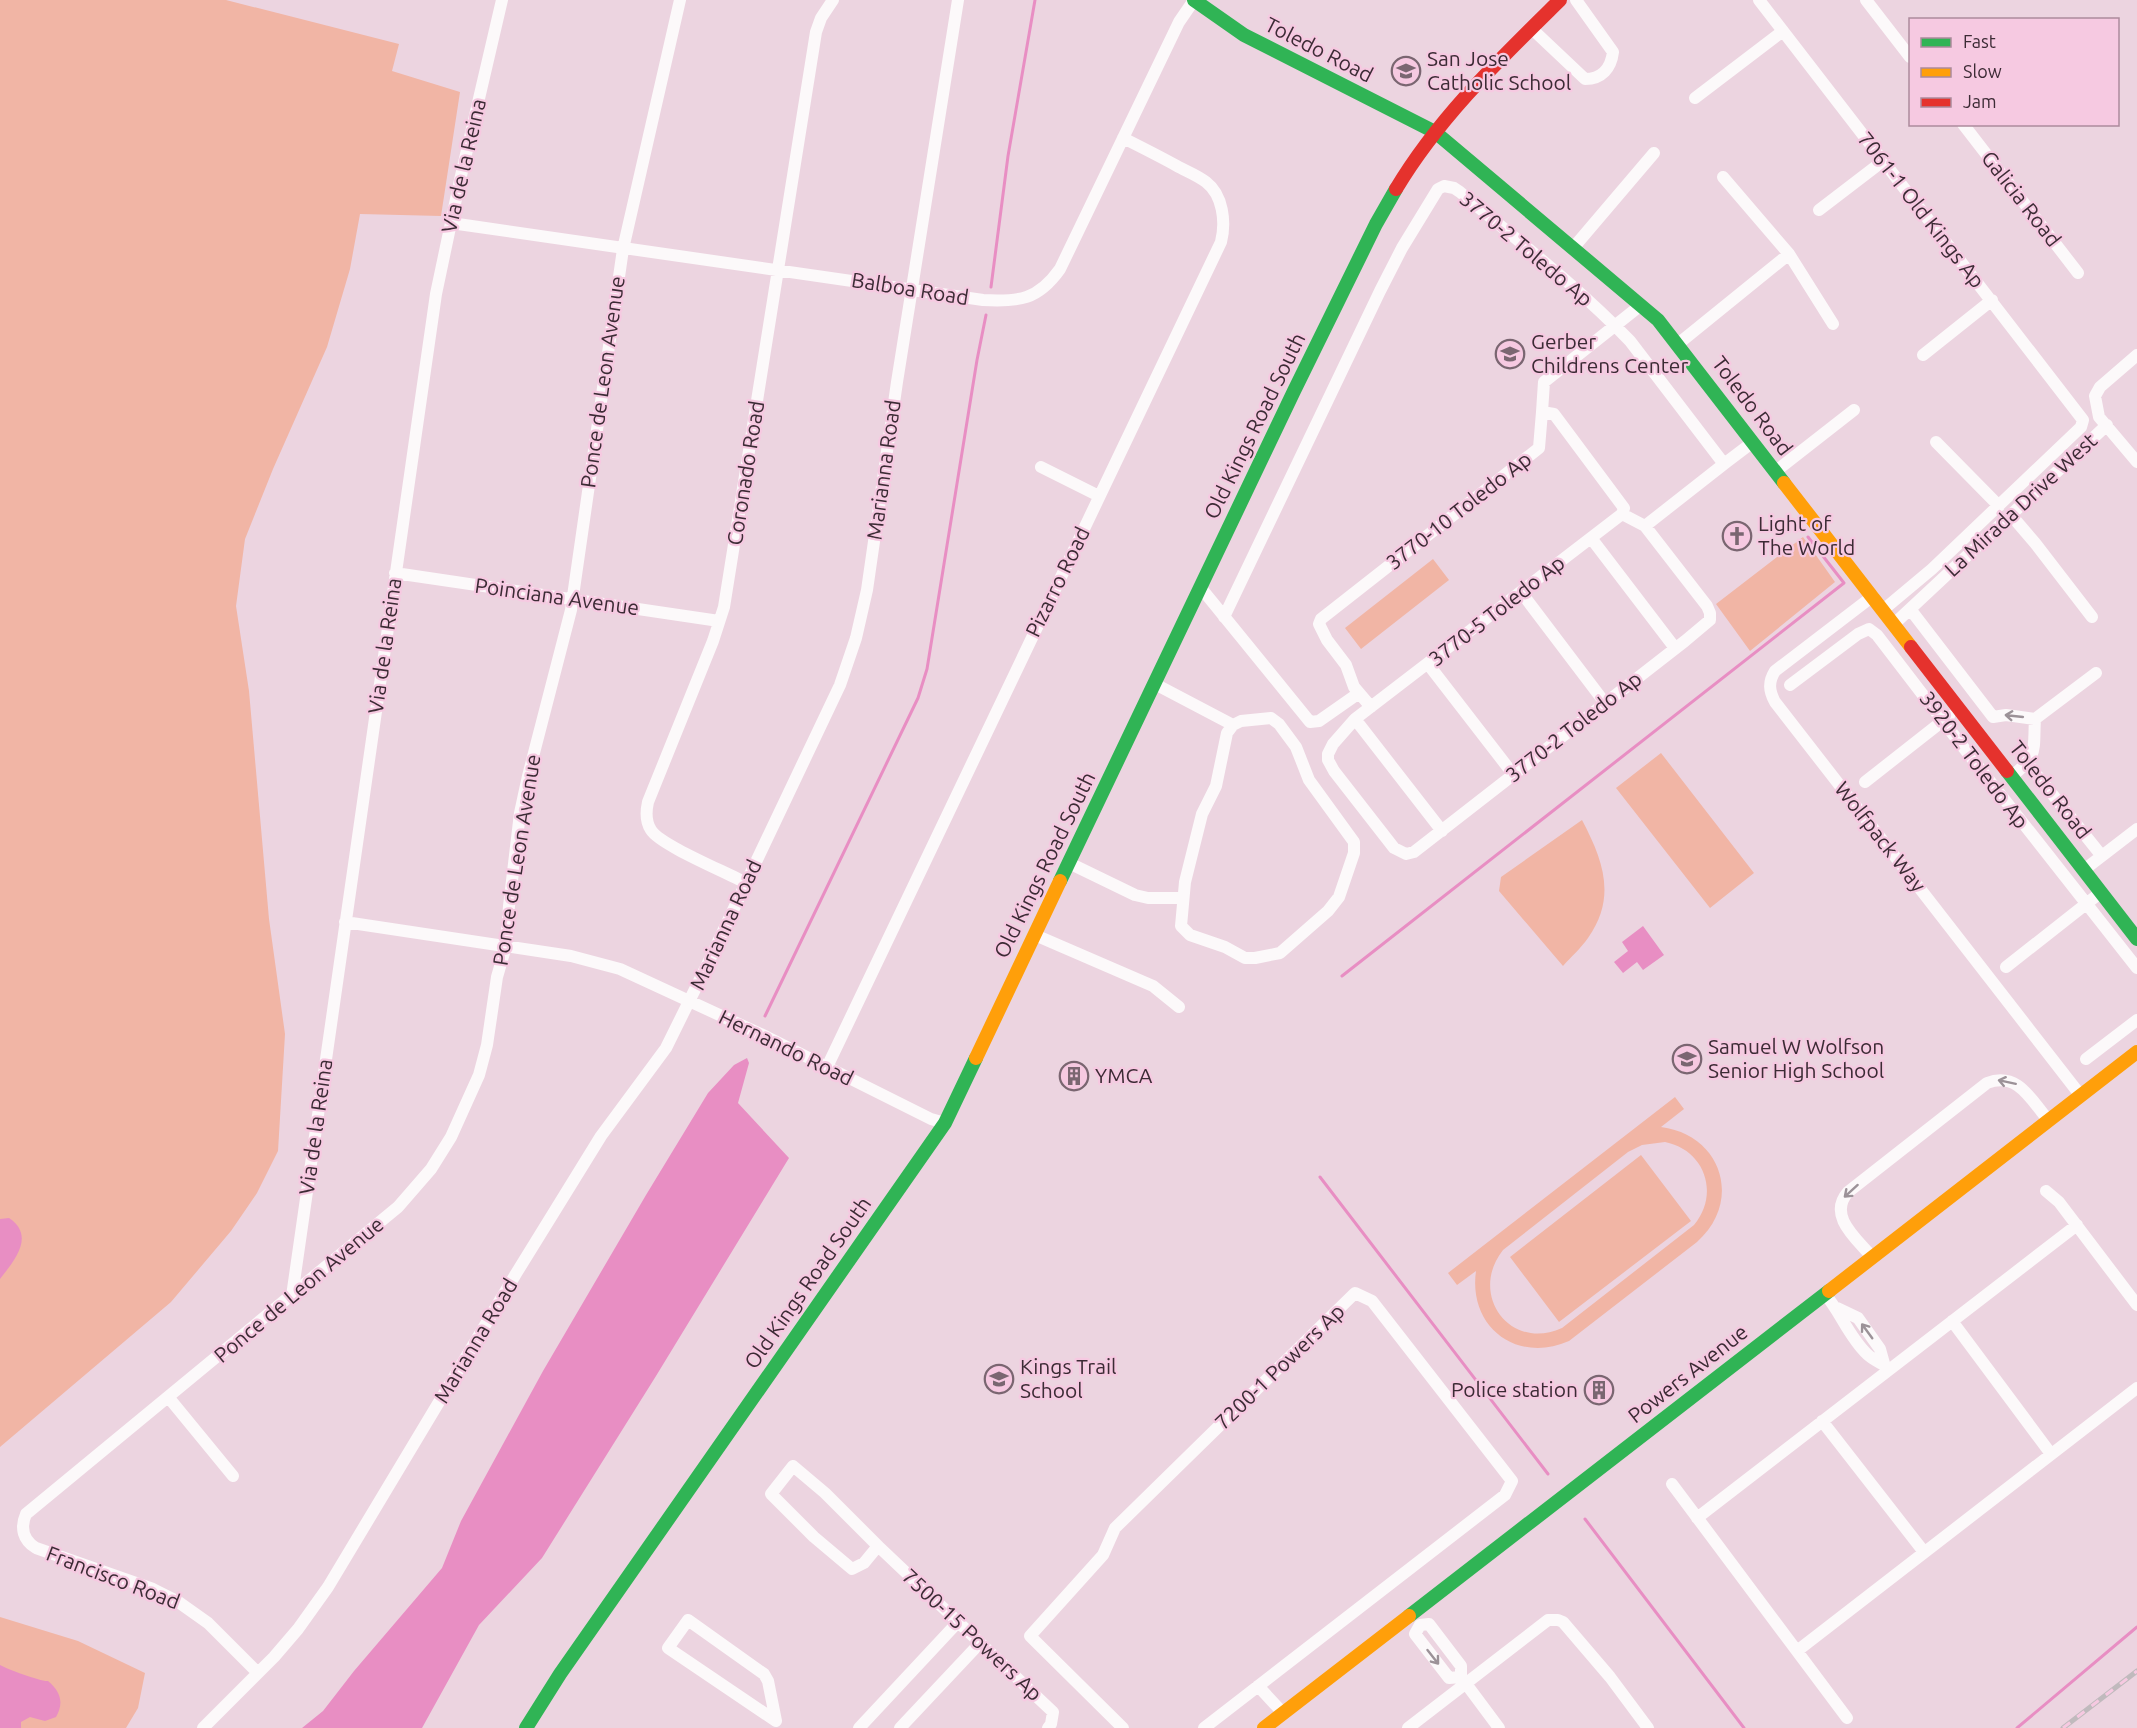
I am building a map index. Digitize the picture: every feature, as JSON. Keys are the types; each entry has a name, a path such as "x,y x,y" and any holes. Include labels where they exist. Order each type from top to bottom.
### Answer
{"street":[{"name":"Via de la Reina","path":"292,1296 436,294 502,0"},
{"name":"Ponce de Leon Avenue","path":"22,1532 26,1514 398,1207 438,1159 464,1111 479,1075 487,1045 497,977 506,946 524,795 573,599 622,249 680,0"},
{"name":"Coronado Road","path":"746,883 663,842 650,829 646,813 648,802 713,641 729,584 816,32 820,18 833,0"},
{"name":"Marianna Road","path":"203,1728 298,1629 328,1587 601,1136 666,1048 827,716 856,638 867,590 874,531 958,0"},
{"name":"Balboa Road","path":"451,223 983,300 1023,299 1034,295 1047,285 1060,269 1179,22 1194,0"},
{"name":"Toledo Road","path":"1194,0 1244,35 1435,132 1658,320 2137,939"},
{"name":"Old Kings Road South","path":"526,1728 573,1655 945,1123 1376,224 1413,161 1435,132 1480,78 1560,0"},
{"path":"1531,28 1586,79 1602,76 1612,62 1613,52 1576,0"},
{"name":"7061-1 Old Kings Ap","path":"1759,0 2083,420 2082,428 1999,506"},
{"path":"1866,0 1909,54"},
{"path":"1695,98 1782,31"},
{"name":"Galicia Road","path":"1965,126 2079,273"},
{"name":"Pizarro Road","path":"827,1067 1219,248 1223,233 1222,212 1219,200 1207,182 1123,138"},
{"path":"1574,247 1654,153"},
{"path":"1819,210 1883,161"},
{"path":"1723,177 1790,254 1833,324"},
{"name":"3770-2 Toledo Ap","path":"1224,617 1380,291 1402,248 1438,189 1443,186 1460,192 1615,325 1630,341 1724,464"},
{"path":"1678,344 1790,254"},
{"path":"1923,355 1992,300"},
{"path":"1641,305 1544,381 1542,412 1554,414 1624,508 1622,514 1645,526 1753,442"},
{"name":"La Mirada Drive West","path":"1894,624 2107,425 2099,417 2095,396 2100,387 2137,355"},
{"path":"1776,471 1854,410"},
{"name":"3770-10 Toledo Ap","path":"1371,707 1354,687 1346,666 1327,640 1319,624 1321,619 1539,448 1542,412"},
{"path":"2107,425 2137,462"},
{"path":"1883,610 1932,569 1999,506 1936,442"},
{"path":"1041,467 1099,496"},
{"name":"3770-5 Toledo Ap","path":"1371,707 1622,514"},
{"path":"2010,515 2035,543 2092,617"},
{"name":"3770-2 Toledo Ap","path":"1355,719 1333,744 1328,760 1334,771 1394,848 1406,854 1414,852 1710,620 1707,606 1645,526"},
{"path":"1591,538 1676,648"},
{"name":"Poinciana Avenue","path":"395,573 719,621"},
{"path":"1202,588 1310,722 1319,722 1359,693"},
{"path":"1521,592 1605,703"},
{"name":"Wolfpack Way","path":"1873,596 1775,671 1772,676 1770,693 2081,1096"},
{"path":"1910,609 1993,717"},
{"name":"3920-2 Toledo Ap","path":"1790,685 1858,634 1869,629 1877,635 2137,968"},
{"path":"1428,664 1513,774"},
{"path":"1977,731 1993,717 2006,715 2035,719 2096,673"},
{"path":"1155,684 1233,725"},
{"path":"1371,707 1355,719 1442,831"},
{"path":"1865,782 1959,709"},
{"path":"1271,717 1279,724 1300,754 1309,780 1354,842 1354,853 1339,897 1328,911 1280,953 1256,958 1245,958 1226,947 1190,935 1181,927 1182,898 1202,814 1216,786 1227,733 1233,725 1241,722 1271,717"},
{"path":"2012,777 2028,764 2033,754 2035,719"},
{"path":"2028,764 2100,855"},
{"path":"2085,869 2100,855 2137,829"},
{"path":"1069,863 1135,895 1148,898 1182,898"},
{"path":"2006,966 2100,892"},
{"name":"Hernando Road","path":"345,922 599,962 656,984 932,1119 945,1123"},
{"path":"1035,935 1153,986 1179,1006"},
{"path":"2086,1059 2137,1020"},
{"name":"Powers Avenue","path":"1264,1728 1416,1620 1825,1294 2137,1052"},
{"path":"1872,1257 1843,1222 1840,1207 1842,1199 1987,1083 1996,1080 2017,1083 2049,1120"},
{"path":"2046,1191 2059,1202 2137,1305"},
{"path":"1697,1518 1822,1421 1886,1367 1952,1321 2076,1225"},
{"name":"7200-1 Powers Ap","path":"1123,1728 1030,1636 1103,1556 1115,1528 1355,1293 1372,1301 1512,1481 1505,1495 1204,1728"},
{"path":"1825,1294 1837,1308 1845,1326 1868,1355 1886,1367"},
{"path":"1952,1321 2051,1454"},
{"path":"1797,1651 2137,1388"},
{"path":"169,1398 233,1476"},
{"path":"1822,1421 1924,1552"},
{"name":"7500-15 Powers Ap","path":"878,1546 864,1563 852,1569 814,1537 771,1494 793,1466 825,1493 1053,1712 1048,1728"},
{"path":"1672,1484 1847,1718"},
{"name":"Francisco Road","path":"22,1532 36,1548 153,1589 177,1600 208,1623 258,1673"},
{"path":"688,1620 764,1674 768,1681 779,1725 668,1648 688,1620"},
{"path":"1416,1620 1415,1634 1449,1678 1463,1680 1499,1728"},
{"path":"1407,1728 1463,1680 1548,1620 1563,1622 1610,1677 1648,1728"},
{"path":"859,1728 958,1622"},
{"path":"900,1728 980,1643"},
{"path":"1258,1686 1283,1713"}],"shaded area":[{"path":"0,0 226,0 399,44 392,71 460,92 441,216 360,214 350,269 327,347 245,539 236,606 249,691 269,919 285,1034 278,1151 257,1193 231,1231 171,1302 0,1447"},
{"path":"1803,537 1835,582 1750,651 1716,604"},
{"path":"1433,559 1449,580 1361,649 1345,628"},
{"path":"1661,753 1754,873 1710,908 1616,788"},
{"path":"1582,820 1601,864 1604,893 1597,923 1585,942 1563,966 1499,891 1501,877"},
{"path":"1643,926 1664,955 1643,970 1637,962 1623,973 1614,962 1628,951 1622,942"},
{"path":"747,1058 749,1063 738,1103 789,1158 542,1558 479,1625 422,1728 302,1728 323,1711 442,1568 461,1521 543,1371 646,1195 708,1093 734,1065"},
{"path":"1675,1097 1684,1109 1661,1127 1682,1133 1699,1143 1711,1156 1719,1172 1722,1190 1719,1208 1711,1226 1697,1242 1569,1341 1550,1347 1531,1348 1515,1344 1500,1336 1488,1324 1480,1309 1476,1291 1476,1271 1457,1285 1448,1273","holes":["1665,1142 1679,1147 1699,1164 1707,1187 1702,1213 1694,1225 1562,1328 1543,1333 1526,1332 1511,1325 1500,1314 1493,1300 1490,1284 1493,1267 1503,1250 1628,1152 1642,1145"]},
{"path":"1641,1155 1691,1221 1559,1322 1510,1257"},
{"path":"9,1218 17,1225 22,1240 16,1257 0,1279 0,1219"},
{"path":"0,1617 78,1641 145,1673 138,1708 126,1728 0,1728"},
{"path":"0,1665 48,1681 56,1689 60,1698 60,1707 56,1717 45,1721 30,1717 21,1722 21,1728 0,1728"}],"waterway":[{"path":"991,287 1008,156 1035,0"},
{"path":"765,1016 918,698 927,669 986,315"},
{"path":"1342,976 1844,583 1808,537"},
{"path":"1320,1177 1548,1474"},
{"path":"1585,1519 1744,1728"},
{"path":"2017,1728 2137,1627"}],"railway":[{"path":"2063,1728 2137,1671"}],"traffic: fast":[{"path":"1194,0 1244,35 1435,132 1658,320 1784,483"},
{"path":"1060,881 1294,391 1376,224 1396,189"},
{"path":"2007,771 2137,939"},
{"path":"526,1728 560,1674 945,1123 976,1058"},
{"path":"1409,1616 1829,1291"}],"traffic: slow":[{"path":"1784,483 1911,647"},
{"path":"976,1058 1060,881"},
{"path":"1829,1291 2137,1052"},
{"path":"1264,1728 1409,1616"}],"traffic: jam":[{"path":"1396,189 1431,137 1451,113 1560,0"},
{"path":"1911,647 2007,771"}],"place":[{"name":"San Jose Catholic School","path":"1406,71"},
{"name":"Gerber Childrens Center","path":"1510,354"},
{"name":"Light of The World","path":"1737,536"},
{"name":"Samuel W Wolfson Senior High School","path":"1687,1059"},
{"name":"YMCA","path":"1074,1076"},
{"name":"Kings Trail School","path":"999,1379"},
{"name":"Police station","path":"1599,1390"}]}
